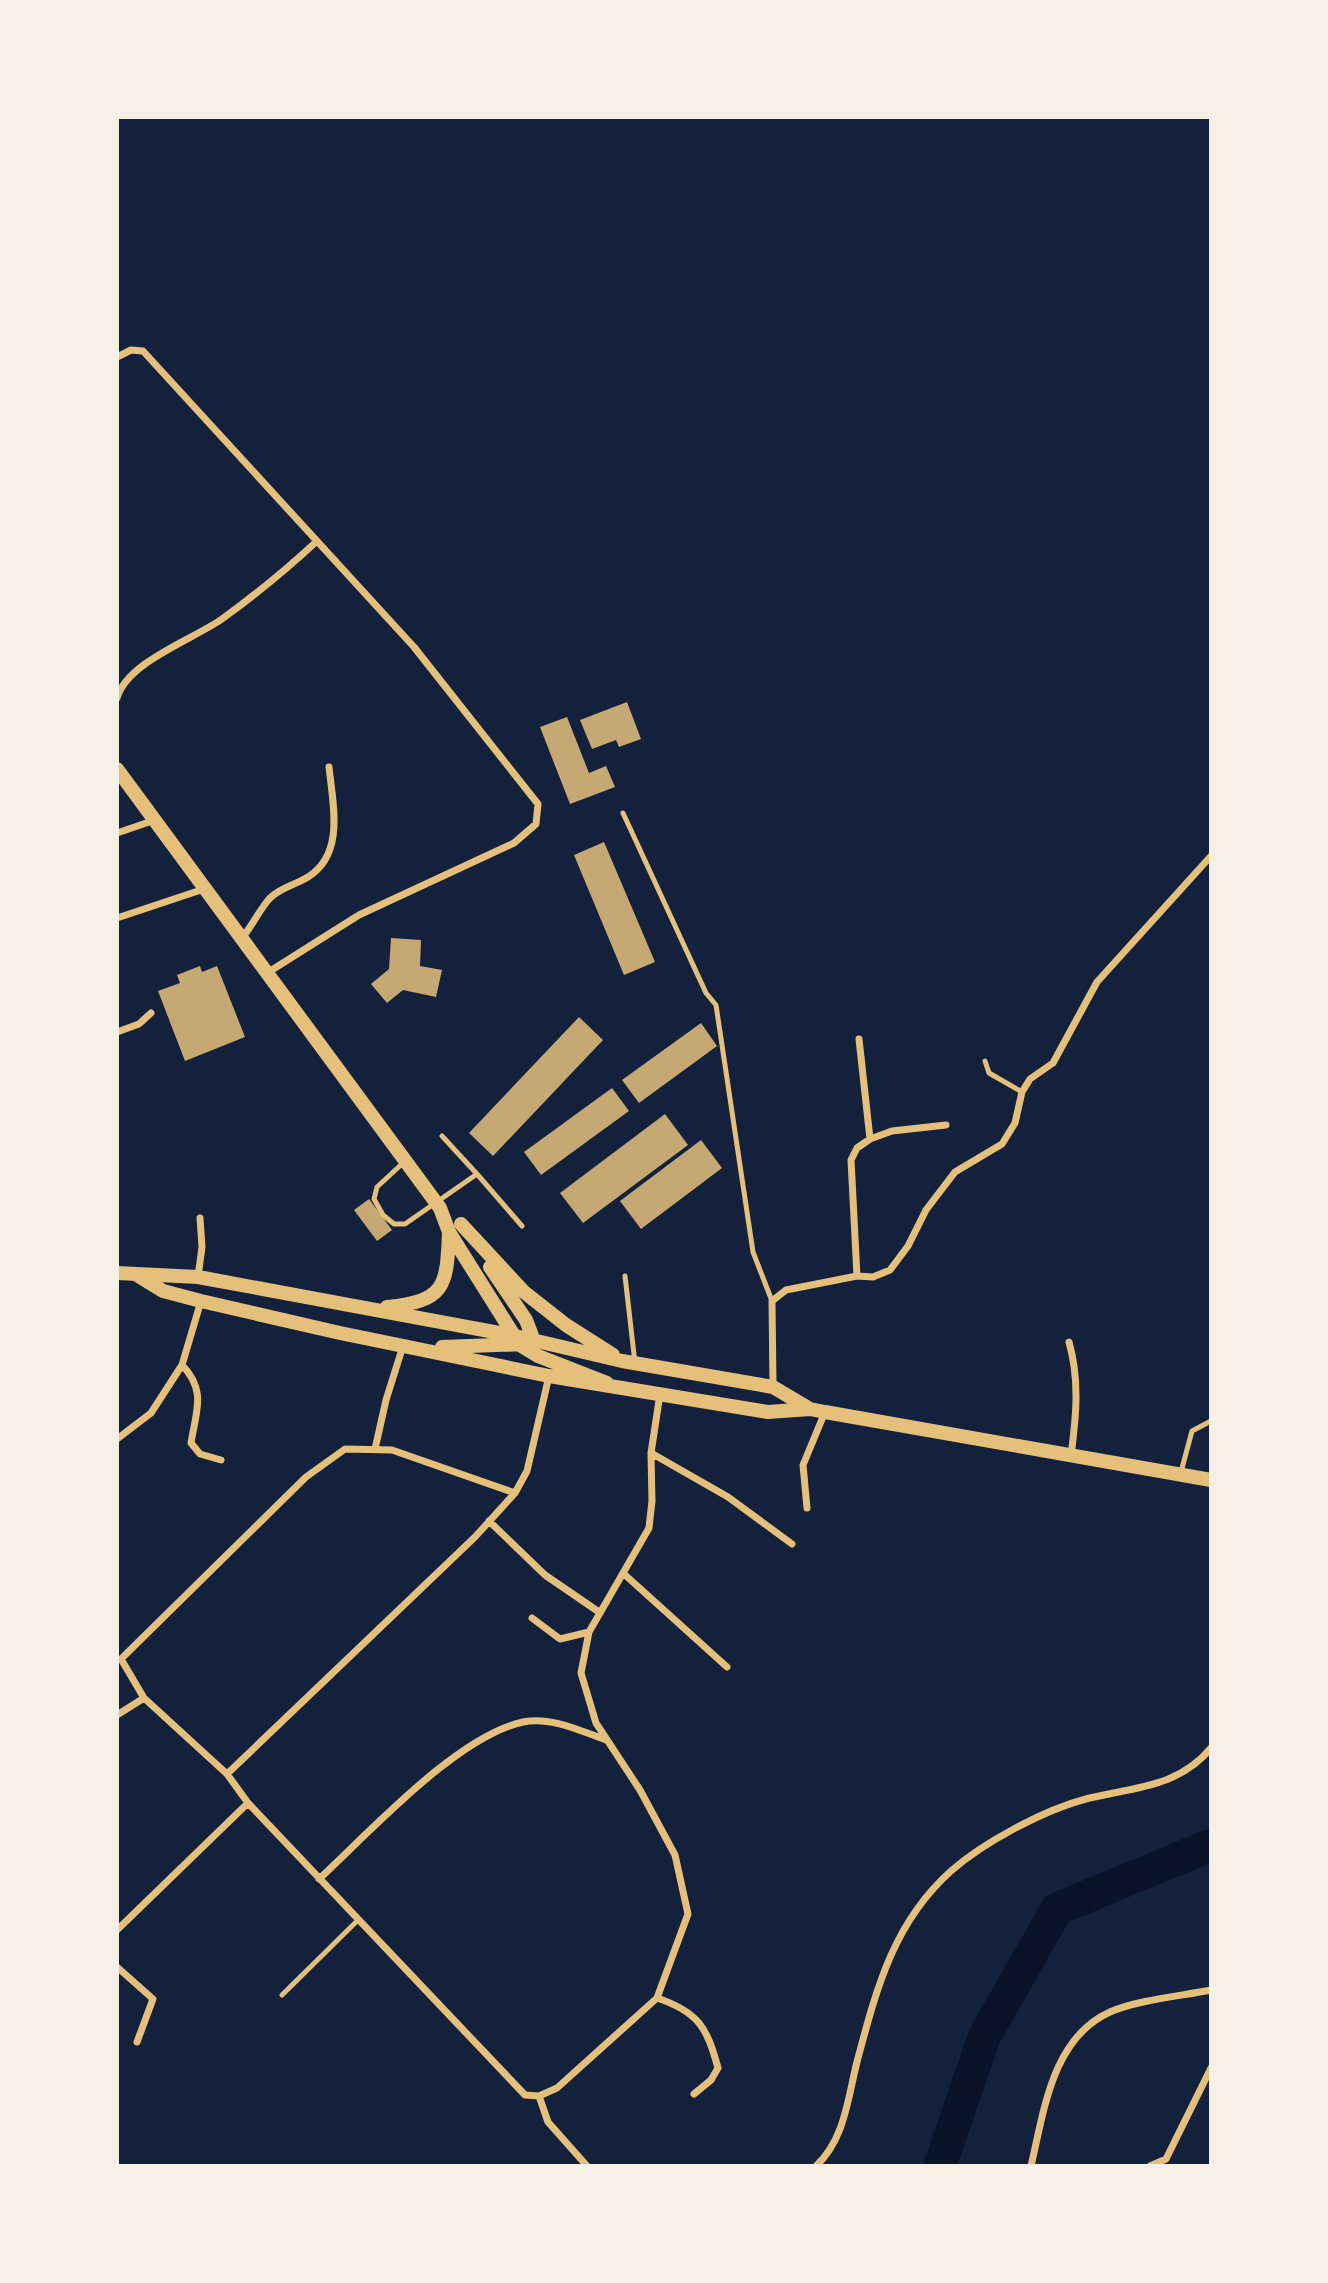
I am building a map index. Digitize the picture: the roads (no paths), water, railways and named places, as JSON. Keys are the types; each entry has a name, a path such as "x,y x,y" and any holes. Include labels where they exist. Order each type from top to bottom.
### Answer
{"main road":[{"path":"117,769 437,1205 526,1320 522,1340"},
{"path":"368,1309 418,1304 436,1292 448,1275 455,1228"},
{"path":"455,1228 522,1340 538,1356 607,1383"},
{"path":"455,1228 524,1292 566,1325 629,1362"},
{"path":"117,1273 168,1273 198,1277 629,1362 773,1387 810,1409"},
{"path":"137,1275 163,1291 201,1301 549,1376 607,1383 768,1412 810,1409 1211,1480"},
{"path":"407,1346 522,1340"}],"street":[{"path":"117,357 131,350 143,351 414,647 538,804 536,824 514,843 359,915 266,973"},
{"path":"117,698 121,684 159,655 220,620 317,541"},
{"path":"241,939 269,899 284,887 314,873 328,856 333,845 333,803 329,768"},
{"path":"117,833 155,821"},
{"path":"773,1387 772,1301 786,1290 857,1276 873,1277 890,1270 908,1246 926,1210 955,1172 1002,1144 1015,1123 1022,1092 1030,1080 1054,1063 1097,982 1211,856"},
{"path":"117,918 205,889"},
{"path":"117,1032 139,1024 151,1013"},
{"path":"859,1039 870,1139"},
{"path":"857,1276 851,1160 857,1148 870,1139 892,1131 946,1125"},
{"path":"198,1277 202,1247 200,1218"},
{"path":"117,1439 151,1413 182,1365 201,1301"},
{"path":"1069,1342 1075,1364 1078,1402 1071,1457"},
{"path":"375,1449 386,1400 407,1346"},
{"path":"182,1365 196,1380 200,1391 192,1448 200,1454 221,1460"},
{"path":"227,1774 515,1493 527,1471 549,1376"},
{"path":"515,1493 392,1450 345,1449 326,1460 119,1657 144,1698 227,1774 248,1803 525,2095 539,2096 557,2088 657,1998 688,1914 675,1855 588,1703 581,1674 589,1632 649,1528 652,1501 651,1453 660,1394"},
{"path":"807,1508 803,1465 825,1412"},
{"path":"651,1453 728,1497 792,1544"},
{"path":"489,1521 545,1576 599,1612"},
{"path":"624,1574 727,1667"},
{"path":"532,1618 560,1639 589,1632"},
{"path":"117,1715 144,1698"},
{"path":"320,1879 429,1776 464,1751 508,1727 525,1721 545,1722 608,1740"},
{"path":"816,2166 839,2133 877,1990 892,1949 911,1913 952,1870 1020,1827 1085,1799 1159,1785 1202,1758 1211,1748"},
{"path":"117,1930 248,1803"},
{"path":"117,1967 153,1999 137,2042"},
{"path":"1031,2166 1051,2083 1068,2049 1092,2022 1112,2011 1211,1990"},
{"path":"657,1998 679,2005 708,2032 718,2068 711,2080 694,2094"},
{"path":"1150,2166 1168,2162 1211,2068"},
{"path":"539,2096 548,2122 587,2166"}],"lane":[{"path":"623,813 706,993 716,1005 753,1252 772,1301"},
{"path":"985,1060 989,1073 1022,1092"},
{"path":"442,1136 522,1226"},
{"path":"405,1161 377,1187 374,1199 383,1215 394,1224 404,1224 437,1205 477,1174"},
{"path":"625,1276 629,1362"},
{"path":"1180,1475 1192,1432 1211,1421"},
{"path":"282,1995 358,1920"}],"waterway":[{"path":"940,2166 984,2037 1057,1909 1211,1845"}]}
